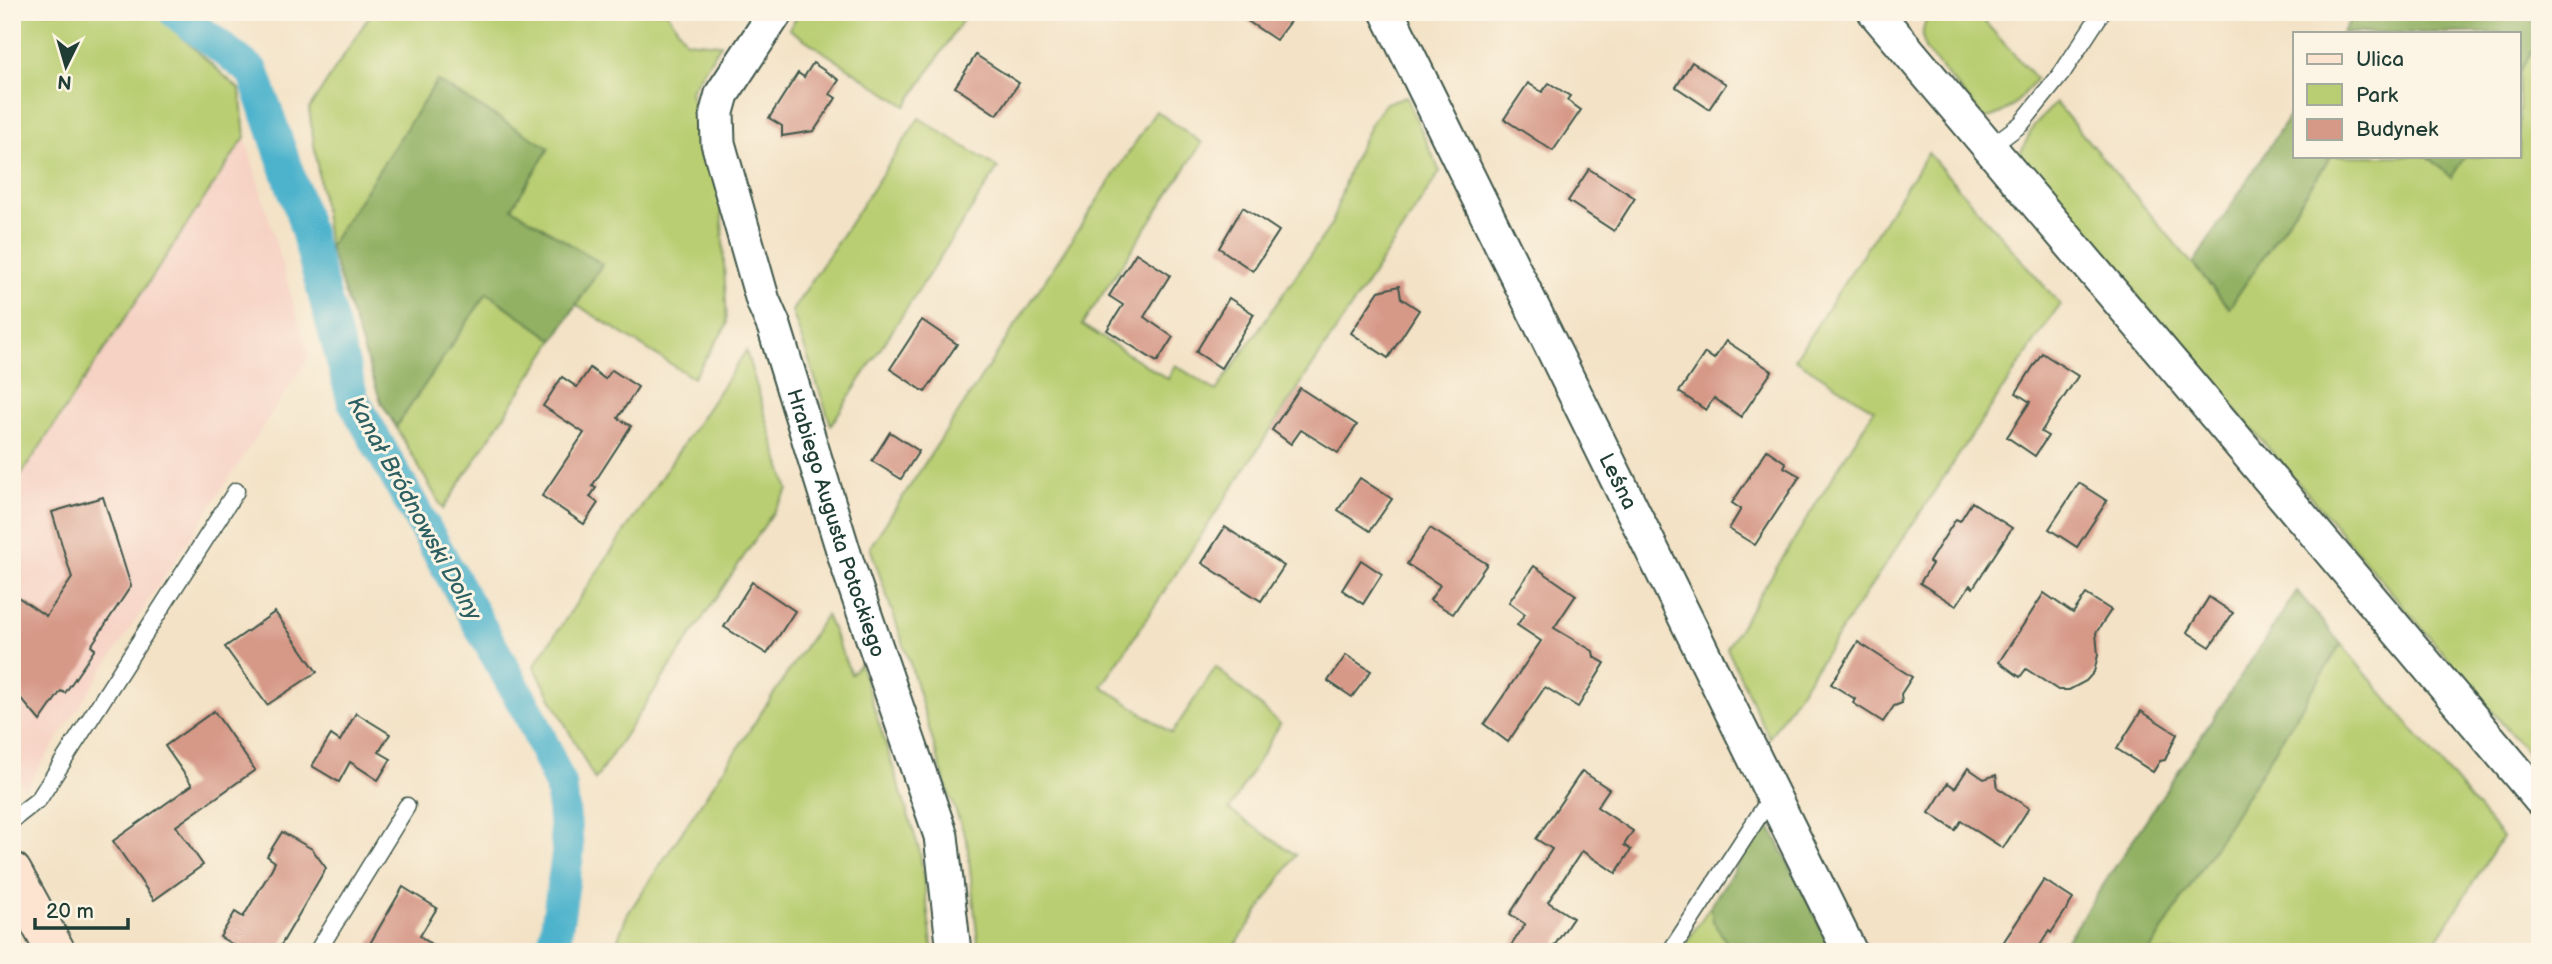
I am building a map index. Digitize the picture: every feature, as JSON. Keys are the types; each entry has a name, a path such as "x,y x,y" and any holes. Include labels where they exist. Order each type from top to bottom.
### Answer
{"main road":[{"path":"12,872 56,952"}],"street":[{"name":"Hrabiego Augusta Potockiego","path":"776,12 722,94 717,113 718,142 764,301 848,563 941,836 954,952"},
{"name":"Leśna","path":"1387,12 1850,952"},
{"path":"1875,12 2540,799"}],"lane":[{"path":"1989,148 2021,124 2062,73 2102,12"},
{"path":"12,820 39,799 236,491"},
{"path":"1670,952 1773,794"},
{"path":"317,952 407,806"}],"shaded area":[{"path":"245,137 309,357 25,789 12,773 12,489"}],"green space":[{"path":"12,12 154,12 240,90 245,137 12,489"},
{"path":"372,12 667,12 686,41 721,44 690,92 721,200 727,325 693,378 577,305 602,264 512,208 437,81 329,247 309,109"},
{"path":"800,12 968,12 906,106 789,29"},
{"path":"1931,12 1976,12 2036,79 2014,104 1985,119 1925,49 1923,30"},
{"path":"2355,12 2540,12 2540,39 2520,70 2520,32 2343,32"},
{"path":"2540,39 2540,768 2018,158 2034,125 2056,103 2229,307 2330,158 2430,158 2451,177 2464,158 2520,158 2520,70"},
{"path":"437,81 549,148 512,208 602,264 554,340 487,293 396,427 381,402 329,247"},
{"path":"1406,96 1440,172 1102,686 1172,733 1216,667 1280,724 1229,810 1296,855 1231,952 979,952 967,841 945,783 910,663 870,547 1156,111 1202,143 1082,325 1168,379 1175,365 1216,391 1331,225 1350,167 1373,120 1386,103"},
{"path":"2293,110 2293,158 2330,158 2229,308 2193,264"},
{"path":"919,118 998,168 831,425 792,311"},
{"path":"1928,153 2060,304 1769,738 1727,648 1874,410 1795,359"},
{"path":"2430,158 2464,158 2451,178"},
{"path":"487,293 554,340 443,509 396,427"},
{"path":"746,351 788,490 595,780 534,666"},
{"path":"2297,591 2341,644 2149,952 2059,952"},
{"path":"826,615 851,674 860,664 920,852 933,952 613,952 627,915"},
{"path":"2341,644 2502,837 2429,952 2149,952"},
{"path":"1767,820 1833,952 1733,952 1713,921 1711,905"},
{"path":"1711,905 1713,921 1733,952 1680,952"}],"building":[{"path":"1234,12 1297,12 1276,40"},
{"path":"976,55 1019,83 997,115 955,87"},
{"path":"1692,62 1726,84 1709,109 1676,87"},
{"path":"813,63 839,80 830,94 836,98 814,131 782,136 782,126 769,118 798,73 804,77"},
{"path":"1528,83 1542,92 1549,83 1570,96 1567,100 1581,110 1553,151 1504,119"},
{"path":"1589,169 1635,198 1614,231 1568,201"},
{"path":"1243,207 1279,231 1253,271 1219,248"},
{"path":"1136,253 1170,275 1144,317 1173,337 1157,362 1107,330 1123,305 1109,296"},
{"path":"1399,286 1401,298 1419,310 1388,358 1351,333 1379,291"},
{"path":"1229,298 1254,314 1221,368 1196,352"},
{"path":"922,320 957,344 925,392 890,369"},
{"path":"1726,341 1772,371 1741,417 1714,398 1706,410 1679,392 1705,353 1714,359"},
{"path":"2042,353 2078,376 2041,432 2048,436 2035,456 2007,437 2030,402 2016,393"},
{"path":"590,368 605,379 612,370 638,387 618,418 631,426 592,486 596,488 590,497 598,503 584,524 542,496 584,433 543,406 562,377 577,387"},
{"path":"1300,388 1357,425 1338,453 1301,430 1291,444 1272,430"},
{"path":"890,432 919,451 901,479 872,461"},
{"path":"1767,450 1786,463 1784,467 1800,476 1755,545 1729,529 1741,509 1732,503"},
{"path":"1360,478 1392,499 1370,531 1338,510"},
{"path":"2079,483 2107,501 2077,547 2049,529"},
{"path":"103,497 131,586 91,646 95,649 65,693 61,691 40,721 12,688 12,593 46,616 72,578 52,512"},
{"path":"1972,502 2012,528 1973,588 1970,585 1956,606 1920,583 1932,564 1929,562 1956,519 1960,521"},
{"path":"1225,527 1284,566 1261,601 1202,563"},
{"path":"1430,528 1487,564 1453,614 1430,600 1440,585 1407,564"},
{"path":"1361,560 1382,574 1363,604 1342,590"},
{"path":"1534,566 1576,595 1554,628 1593,651 1594,657 1605,663 1578,707 1545,687 1508,742 1484,724 1541,641 1517,625 1525,614 1509,602"},
{"path":"752,582 795,611 767,654 724,627"},
{"path":"2044,593 2073,613 2086,594 2111,610 2096,633 2098,655 2094,672 2086,681 2069,690 2058,690 2026,669 2020,677 1999,662"},
{"path":"2209,597 2233,613 2210,647 2187,632"},
{"path":"275,612 317,672 267,705 225,647"},
{"path":"1858,642 1912,677 1901,694 1902,703 1894,706 1883,722 1853,703 1855,699 1831,684"},
{"path":"1346,655 1371,671 1352,697 1328,681"},
{"path":"214,711 255,770 176,826 203,865 154,900 113,841 192,785 165,746"},
{"path":"2141,711 2177,734 2165,760 2160,761 2153,772 2117,749"},
{"path":"356,713 390,734 379,752 391,759 378,780 350,762 339,782 312,766 331,735 340,741"},
{"path":"1968,768 1984,779 1996,775 1998,788 2029,808 2003,848 1961,821 1955,830 1929,813 1948,783 1955,788"},
{"path":"1582,771 1609,789 1597,807 1633,831 1624,845 1631,850 1616,873 1582,851 1548,902 1573,918 1550,952 1507,952 1525,924 1510,914 1552,849 1536,839"},
{"path":"282,832 312,849 326,868 277,952 246,952 220,937 235,912 243,917 269,874 275,862 267,856"},
{"path":"2044,880 2073,899 2051,933 2049,931 2036,952 1997,952"},
{"path":"403,887 437,908 420,936 442,952 365,952"}],"waterway":[{"name":"Kanał Bródnowski Dolny","path":"175,12 253,72 302,214 353,400 531,717 561,787 568,852 553,952"}]}
